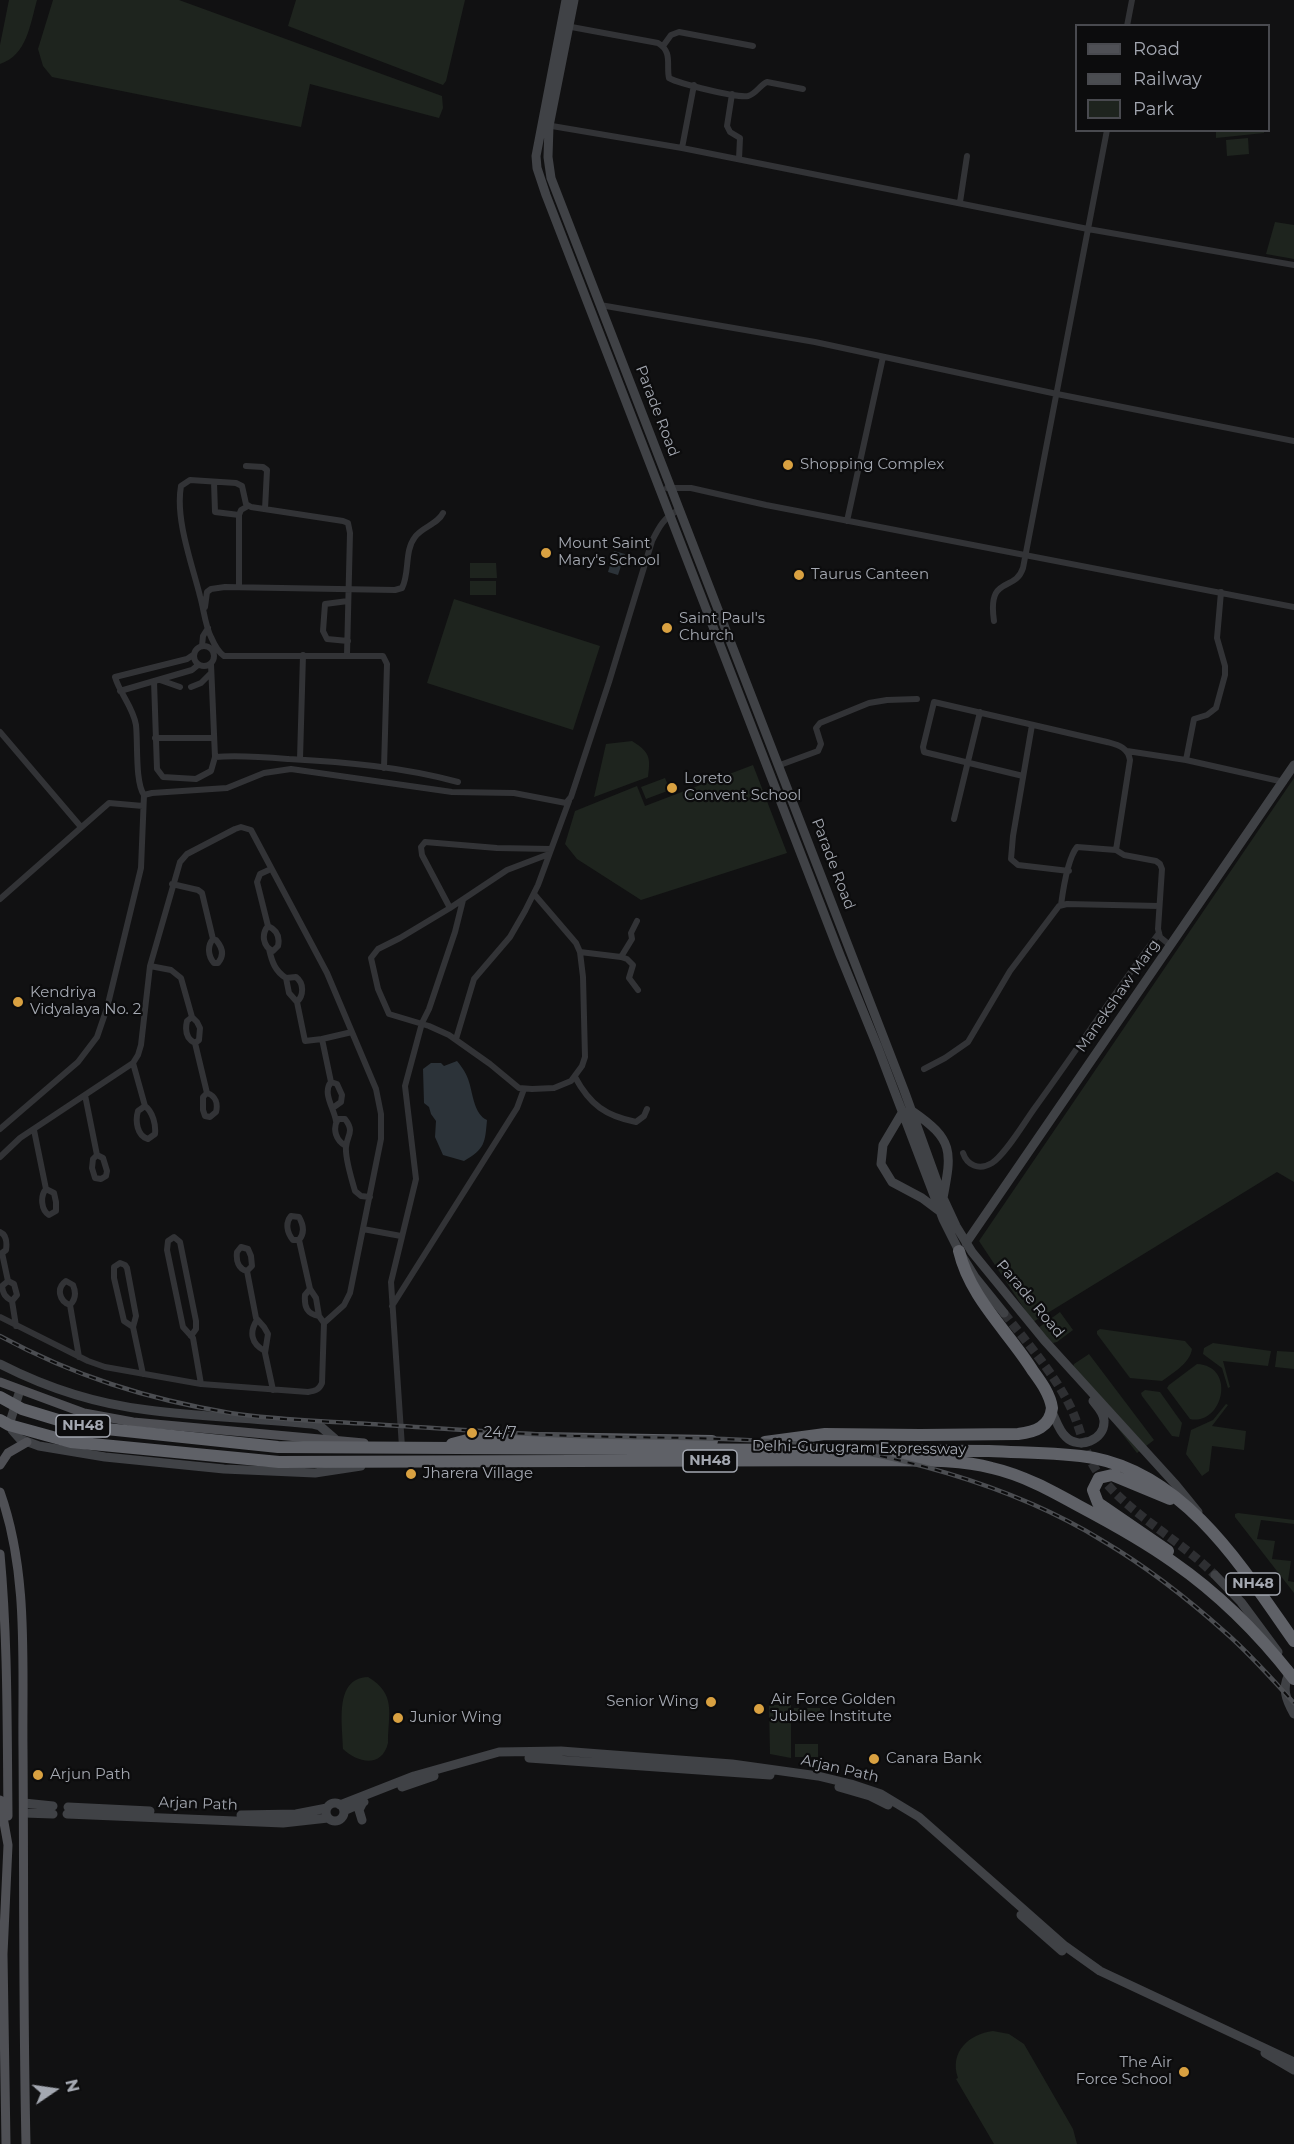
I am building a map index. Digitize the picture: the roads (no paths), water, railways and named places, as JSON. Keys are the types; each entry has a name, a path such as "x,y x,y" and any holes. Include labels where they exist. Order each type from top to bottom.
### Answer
{"highway":[{"path":"442,1448 479,1437 770,1442 825,1434 1018,1434 1033,1432 1049,1420 1052,1412 1050,1399 979,1297 963,1265 962,1247"},
{"name":"Delhi-Gurugram Expressway","path":"0,1398 22,1409 78,1426 278,1447 989,1451 1072,1456 1094,1458 1144,1476 1181,1502"},
{"name":"Delhi-Gurugram Expressway","path":"0,1420 9,1425 71,1442 279,1462 870,1460 953,1463 989,1467 1008,1472 1055,1493 1099,1517 1174,1562 1214,1595"},
{"path":"1181,1502 1112,1475 1099,1478 1093,1490 1098,1503 1171,1553 1214,1595"},
{"name":"NH48","path":"1181,1502 1209,1529 1250,1579 1294,1641"},
{"name":"NH48","path":"1214,1595 1250,1628 1292,1676"}],"main road":[{"path":"0,1382 84,1413 133,1422 335,1439 402,1448"},
{"path":"0,1465 8,1453 27,1442"},
{"path":"0,1492 8,1515 19,1588 24,1803 26,2144"},
{"path":"0,1554 7,1714 8,1845 3,1954 3,2107 6,2144"},
{"path":"0,1800 8,1845"}],"street":[{"name":"Parade Road","path":"565,26 566,0"},
{"name":"Parade Road","path":"573,0 565,26 546,125 536,156 537,168 666,488"},
{"path":"1126,24 1132,0"},
{"path":"565,26 641,39 663,46 668,53 669,78 693,85 750,96 767,82 803,89"},
{"path":"663,46 671,35 679,32 753,46"},
{"path":"682,148 693,85"},
{"path":"732,94 727,126 730,132 740,138 739,159"},
{"name":"Parade Road","path":"546,125 551,178 823,909 975,1277 1004,1314"},
{"path":"546,125 682,148 1088,229 1294,265"},
{"path":"994,621 993,598 1002,586 1021,575 1107,132"},
{"path":"960,202 967,156"},
{"path":"600,305 815,342 1057,394 1294,441"},
{"path":"847,521 883,357"},
{"path":"246,466 263,467 267,470 264,509"},
{"path":"208,646 208,628 182,523 179,497 181,486 186,482 196,480 240,484 248,506"},
{"path":"214,482 215,512 221,515 239,515"},
{"path":"666,488 691,488 847,521 1294,607"},
{"path":"239,587 239,515 241,510 248,506 343,520 348,523 350,533 347,655"},
{"name":"Parade Road","path":"674,512 780,765 833,905 940,1211 962,1247 1176,1485 1209,1529"},
{"path":"456,1039 475,977 510,936 534,894 604,698 651,542 661,523 674,512"},
{"path":"204,612 207,592 211,589 239,587 395,590 402,588 412,542 415,537 441,518 443,513"},
{"path":"1186,760 1194,719 1207,715 1216,708 1225,675 1225,666 1217,638 1221,592"},
{"path":"348,601 325,604 323,631 327,639 348,641"},
{"path":"157,680 155,738 157,769 163,777 201,778 211,771 215,757 211,664 214,656 203,636 208,628"},
{"path":"0,1129 78,1062 97,1037 107,1008 141,868 144,795 138,782 139,754 134,716 115,677 187,659 193,656 195,650 208,646 222,655"},
{"path":"300,759 303,655"},
{"path":"193,656 198,665"},
{"path":"214,656 383,656 386,660 384,768"},
{"path":"120,691 192,670 198,665 211,664"},
{"path":"191,687 201,683 212,674"},
{"path":"157,680 180,687"},
{"path":"780,765 818,751 820,744 816,728 820,723 869,703 917,699"},
{"path":"1023,776 927,755 923,747 934,702 1123,747 1130,760 1116,850"},
{"path":"954,819 980,712"},
{"path":"1032,724 1012,846 1012,862 1018,865 1068,871"},
{"path":"0,732 81,827"},
{"path":"155,738 214,738"},
{"path":"1127,751 1186,760 1284,782"},
{"path":"215,757 252,756 300,759 384,768 458,782"},
{"name":"Manekshaw Marg","path":"962,1247 1294,765"},
{"path":"144,795 227,788 264,773 291,769 452,792 514,793 558,803 566,803 569,800"},
{"path":"0,898 109,803 143,806"},
{"path":"0,1157 17,1141 133,1063 141,1045 150,966 177,866 182,858 241,827 246,827 255,835 327,973 376,1089 381,1114 381,1139 349,1297 344,1305 324,1323"},
{"path":"450,908 422,855 421,847 425,842 550,852"},
{"path":"963,1153 966,1161 971,1165 985,1166 993,1162 1022,1127 1159,933 1162,869 1156,861 1120,854 1116,850 1077,847 1068,871 1061,905"},
{"path":"534,894 576,943 580,952 585,1053 582,1066 567,1084 554,1088 524,1089 515,1086 456,1039 422,1023 389,1014 376,983 371,958 378,949 450,908 510,868 550,852"},
{"path":"271,869 257,878 268,926 264,935 265,944 275,968 286,978 289,993 297,1002 305,1041 352,1032"},
{"path":"172,884 202,893 213,939"},
{"path":"402,1448 391,1276 413,1198 416,1179 405,1086 422,1023 429,1009 455,932 463,900"},
{"path":"823,909 833,905"},
{"path":"924,1069 968,1042 1010,971 1055,909 1061,905 1159,906"},
{"path":"621,957 632,939 631,933 637,921"},
{"path":"268,926 276,932 279,940 276,949 273,951 269,949"},
{"path":"1159,933 1170,946"},
{"path":"580,952 627,959 633,964 629,978 638,990"},
{"path":"150,966 171,970 179,976 192,1017 201,1032 200,1038 195,1043"},
{"path":"286,978 294,976 301,983 301,995 297,1002"},
{"path":"192,1017 187,1021 187,1033 189,1039 195,1043 207,1093"},
{"path":"322,1039 331,1082 327,1089 334,1107 336,1135 346,1146"},
{"path":"133,1063 145,1106 150,1112 155,1130 153,1136 148,1139 143,1138 136,1118 138,1111 145,1106"},
{"path":"575,1077 587,1097 606,1113 636,1122 644,1116 647,1109"},
{"path":"331,1082 337,1084 342,1095 340,1104 334,1107"},
{"path":"392,1306 517,1108 524,1089"},
{"path":"85,1095 97,1155"},
{"path":"940,1211 922,1198 892,1182 881,1164 883,1145 907,1112 935,1128 945,1141 949,1166 943,1198"},
{"path":"336,1121 345,1119 349,1124 350,1136 346,1146 355,1191 361,1196 369,1197"},
{"path":"34,1130 46,1189"},
{"path":"363,1228 401,1236"},
{"path":"0,1232 4,1234 6,1241 6,1250 1,1253 8,1281 14,1284 17,1290 17,1295 12,1302 16,1326"},
{"path":"191,1336 196,1329 196,1321 180,1242 174,1237 168,1240 168,1250 183,1327 191,1336 201,1384"},
{"path":"0,1317 79,1357 105,1367 201,1384 315,1391 322,1383 324,1323 319,1316 316,1298 310,1289 299,1240"},
{"path":"134,1327 124,1320 114,1278 113,1270 120,1263 127,1268 136,1316 134,1327 143,1374"},
{"path":"247,1270 257,1320 268,1334 265,1351 273,1390"},
{"path":"8,1281 2,1286 3,1292 5,1297 12,1302"},
{"path":"310,1289 305,1295 306,1308 310,1313 319,1316"},
{"path":"70,1305 79,1357"},
{"path":"257,1320 252,1329 252,1336 255,1344 265,1351"},
{"path":"0,1364 57,1388 120,1405 176,1413 312,1424 321,1426 335,1439"},
{"path":"1052,1412 1064,1435 1073,1441 1092,1440 1100,1434 1103,1428 1102,1413 1071,1369"},
{"path":"20,1390 10,1422 12,1430 20,1439 39,1446 105,1457 224,1469 315,1473 399,1461"},
{"path":"1215,1575 1240,1602 1269,1640 1292,1676 1285,1685 1286,1696 1294,1713"},
{"name":"Arjan Path","path":"342,1808 414,1776 486,1754 510,1752 561,1752 732,1764 818,1776 851,1784 881,1794 919,1817 1065,1946 1100,1971 1294,2062"},
{"name":"Arjan Path","path":"342,1808 437,1775 503,1757 562,1759 779,1776 838,1787 881,1800 911,1819 1047,1939 1085,1967 1259,2050 1294,2070"},
{"path":"362,1821 359,1810 363,1802"},
{"path":"24,1803 53,1810 24,1813"},
{"path":"333,1803 342,1808 342,1819 337,1821 327,1813 333,1803"},
{"name":"Arjan Path","path":"67,1810 272,1822 327,1813"}],"tunnel":[{"path":"1004,1313 1056,1381 1074,1415 1087,1452 1101,1477 1127,1504 1187,1550 1215,1575"}],"railway":[{"path":"0,1336 55,1363 112,1384 169,1401 230,1413 299,1420 526,1434 780,1442 862,1453 947,1473 989,1487 1068,1521 1135,1562 1182,1596 1226,1633 1294,1703"}],"place":[{"name":"Shopping Complex","path":"788,465"},
{"name":"Mount Saint Mary's School","path":"546,553"},
{"name":"Taurus Canteen","path":"799,575"},
{"name":"Saint Paul's Church","path":"667,628"},
{"name":"Loreto Convent School","path":"672,788"},
{"name":"Kendriya Vidyalaya No. 2","path":"18,1002"},
{"name":"24/7","path":"472,1433"},
{"name":"Jharera Village","path":"411,1474"},
{"name":"Senior Wing","path":"711,1702"},
{"name":"Air Force Golden Jubilee Institute","path":"759,1709"},
{"name":"Junior Wing","path":"398,1718"},
{"name":"Canara Bank","path":"874,1759"},
{"name":"Arjun Path","path":"38,1775"},
{"name":"The Air Force School","path":"1184,2072"}]}
